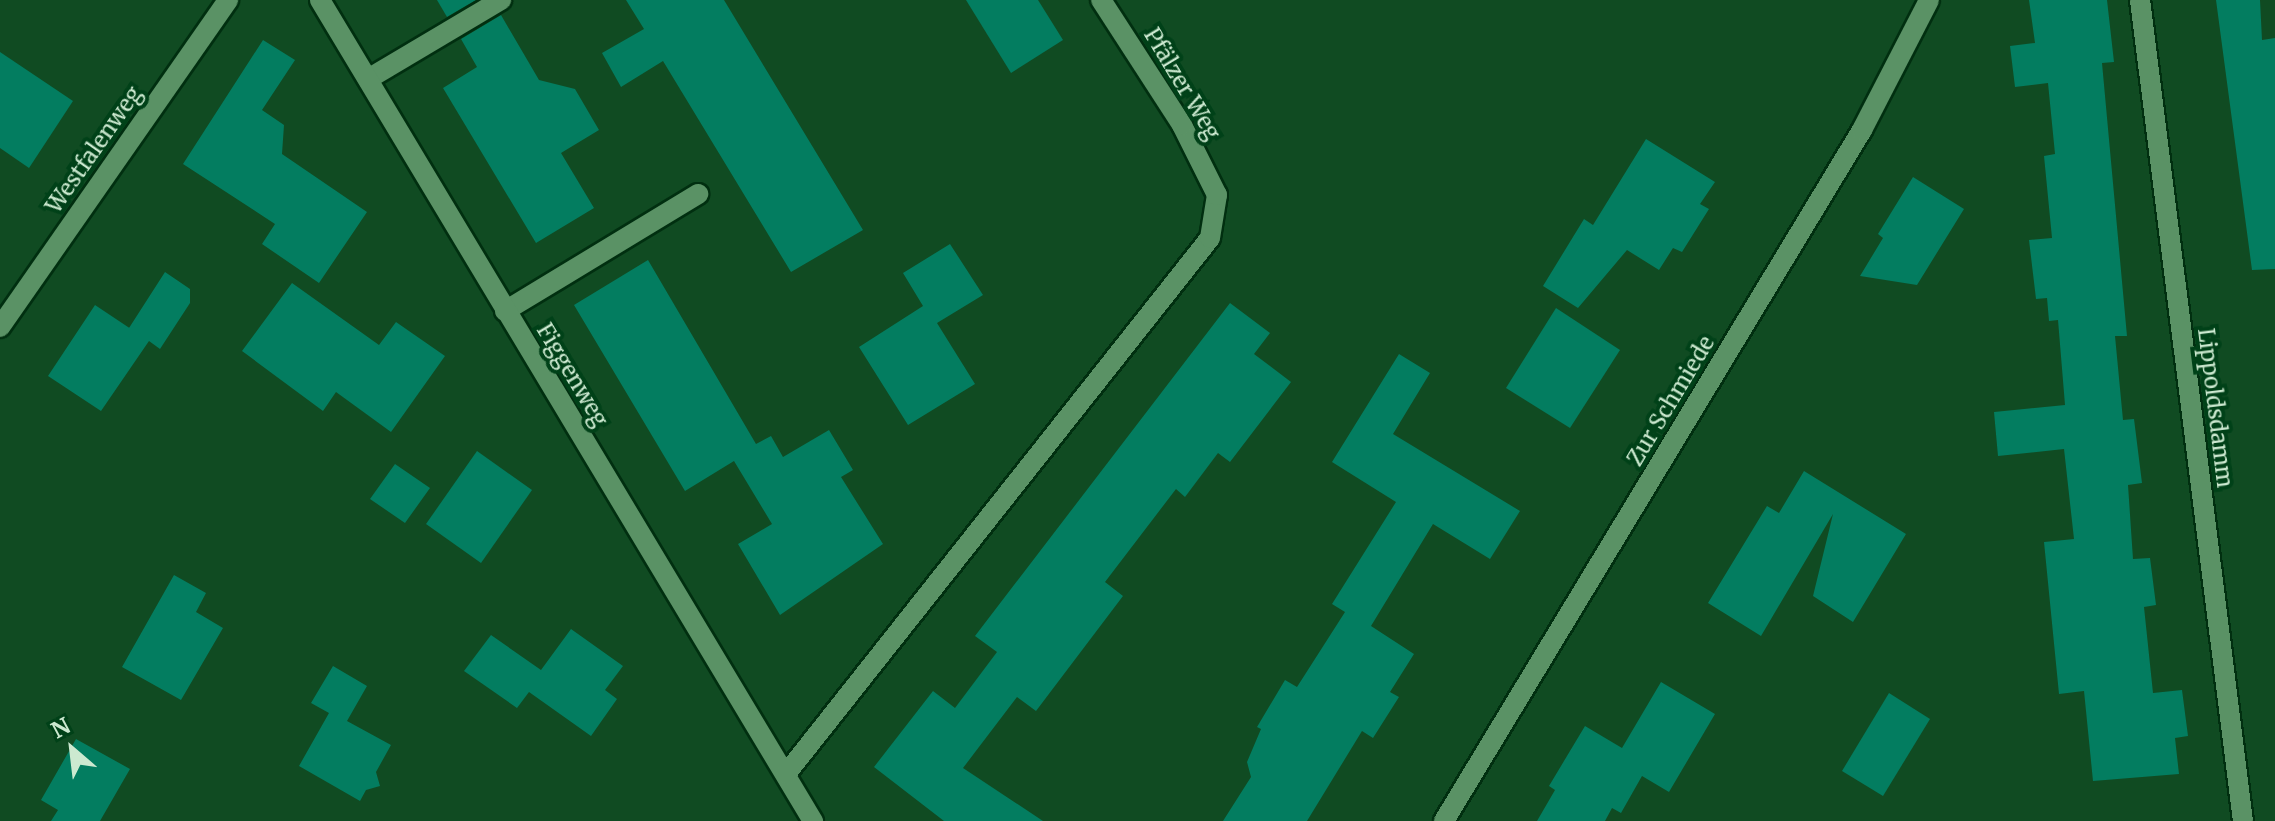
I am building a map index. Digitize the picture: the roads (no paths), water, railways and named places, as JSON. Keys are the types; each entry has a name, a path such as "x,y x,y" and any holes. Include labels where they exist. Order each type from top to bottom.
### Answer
{"street":[{"name":"Westfalenweg","path":"0,327 228,0"},
{"name":"Figgenweg","path":"320,0 786,774 810,820"},
{"path":"368,79 501,0"},
{"name":"Pfälzer Weg","path":"786,774 1210,238 1217,195 1182,125 1101,0"},
{"name":"Zur Schmiede","path":"1444,821 1862,130 1929,0"},
{"name":"Lippoldsdamm","path":"2140,0 2243,821"},
{"path":"505,311 698,194"}]}
